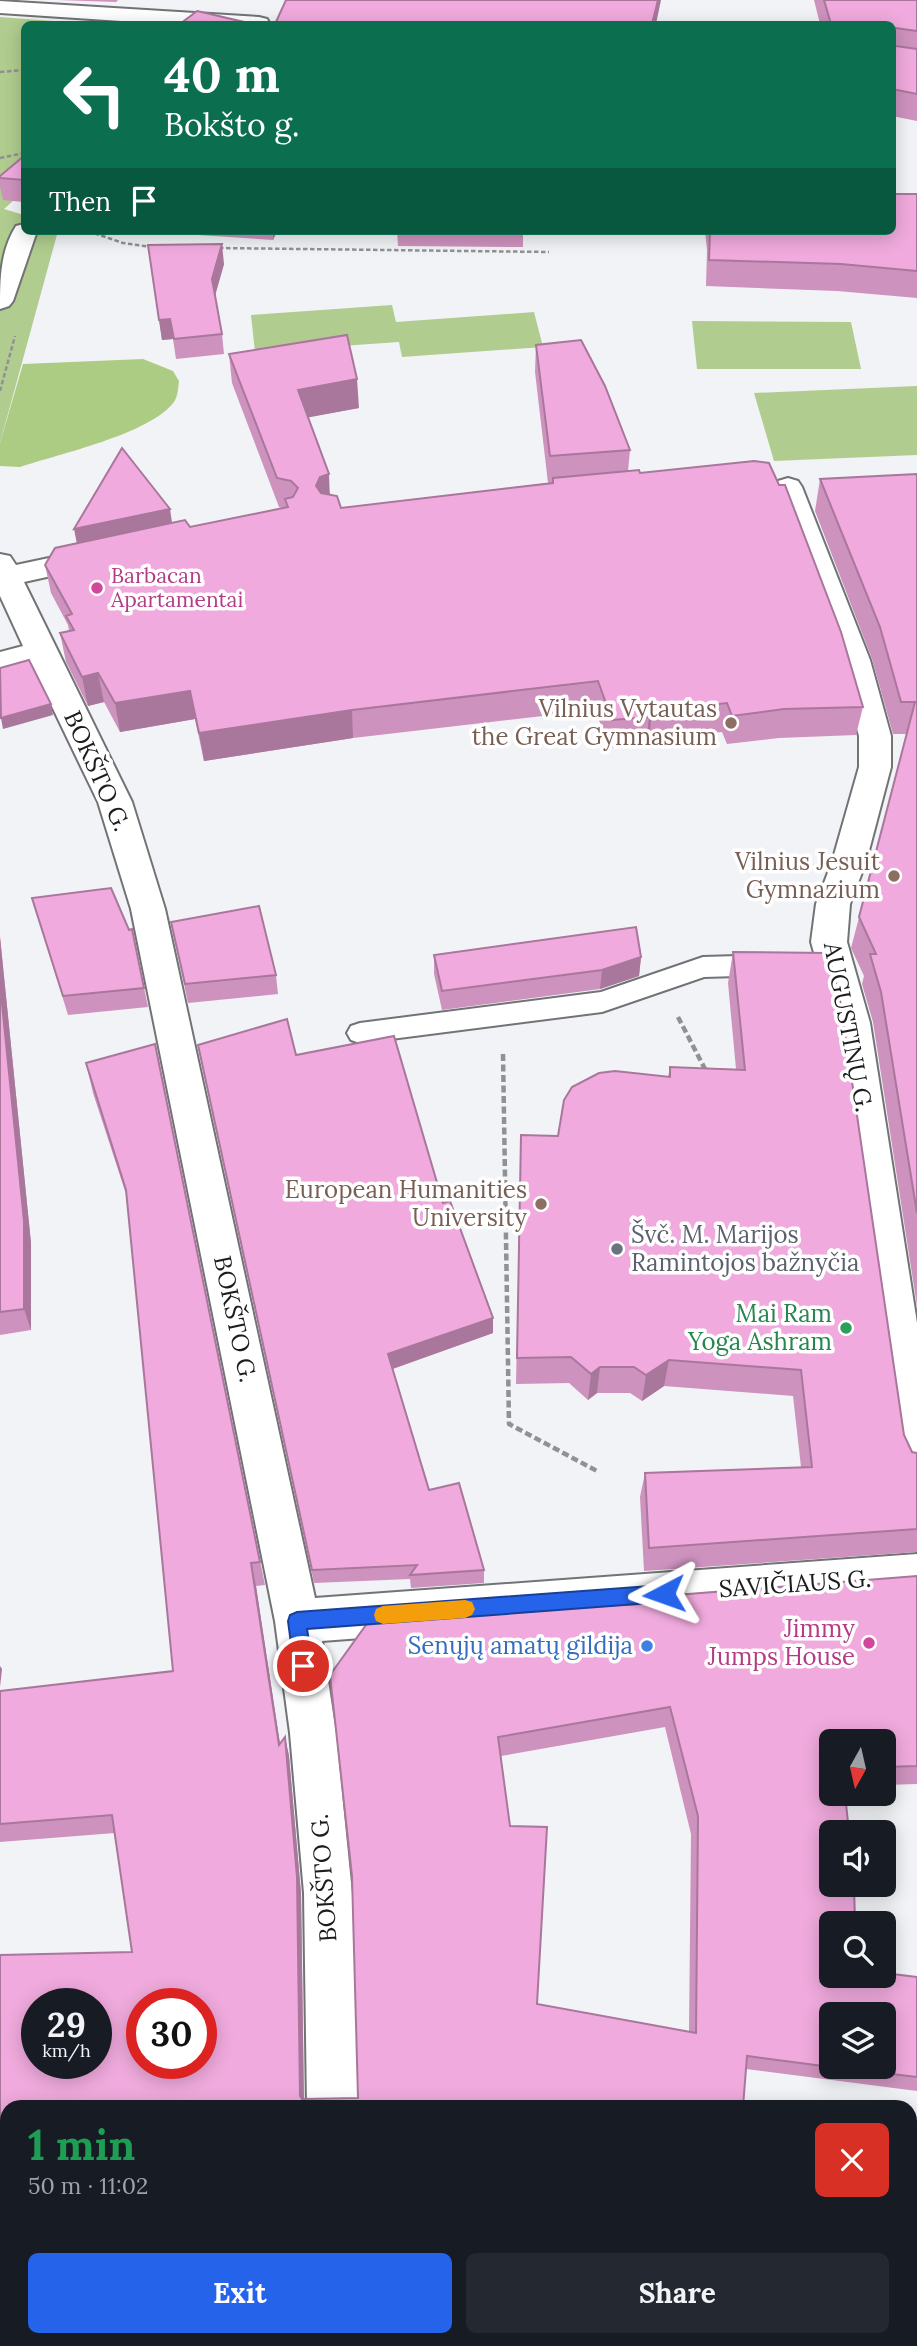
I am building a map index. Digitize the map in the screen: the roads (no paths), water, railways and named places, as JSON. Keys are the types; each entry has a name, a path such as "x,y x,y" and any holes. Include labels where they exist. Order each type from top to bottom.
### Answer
{"street":[{"path":"139,16 154,0"},
{"path":"0,7 198,21"},
{"path":"0,302 24,235"},
{"name":"AUGUSTINŲ G.","path":"821,489 774,484 854,660 875,736 875,767 849,862 829,922 829,942 814,964 852,1023 917,1460"},
{"path":"4,570 126,551"},
{"name":"BOKŠTO G.","path":"4,570 115,802 148,909 297,1621 313,1733 328,1893 333,2100"},
{"path":"0,662 41,652"},
{"name":"SAVIČIAUS G.","path":"297,1621 917,1575"}],"lane":[{"path":"360,1033 602,1002 704,967 814,964"}],"place":[{"name":"Barbacan Apartamentai","path":"97,588"},
{"name":"Vilnius Vytautas the Great Gymnasium","path":"731,723"},
{"name":"Vilnius Jesuit Gymnazium","path":"894,876"},
{"name":"European Humanities University","path":"541,1204"},
{"name":"Švč. M. Marijos Ramintojos bažnyčia","path":"617,1249"},
{"name":"Mai Ram Yoga Ashram","path":"846,1328"},
{"name":"Jimmy Jumps House","path":"869,1643"},
{"name":"Senųjų amatų gildija","path":"647,1646"}]}
